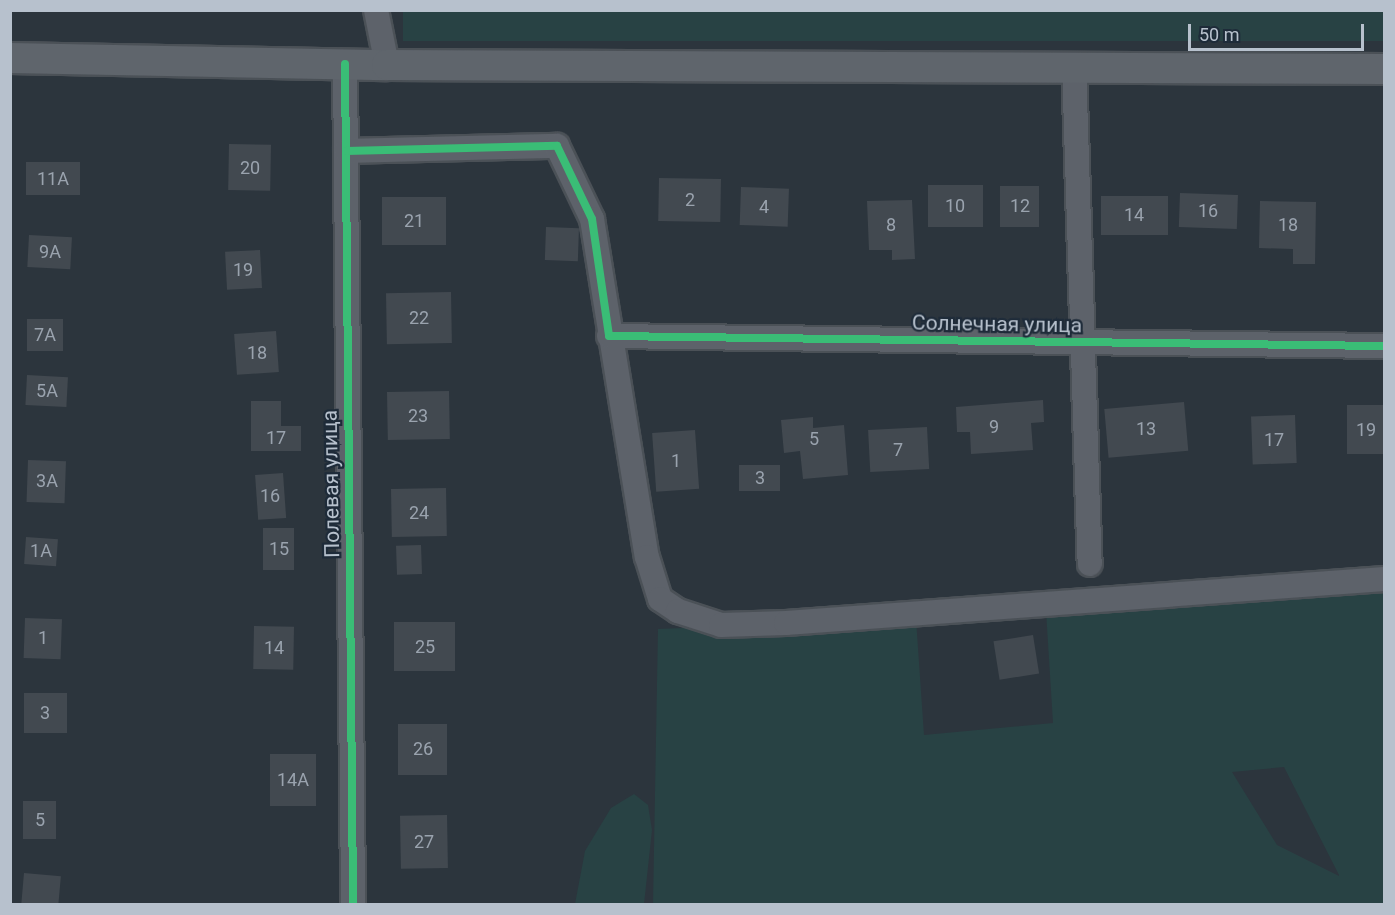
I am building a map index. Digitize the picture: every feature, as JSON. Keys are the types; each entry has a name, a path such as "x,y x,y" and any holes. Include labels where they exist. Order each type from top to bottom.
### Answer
{"main road":[{"path":"10,58 345,64 1074,65 1384,69"}],"street":[{"path":"376,10 387,64"},
{"name":"Полевая улица","path":"345,64 353,904"},
{"path":"1074,65 1085,344 1090,564"},
{"path":"346,151 557,146 592,219 609,336 647,557 660,599 678,611 721,625 1384,579"},
{"name":"Солнечная улица","path":"609,336 1085,344 1384,346"}],"green space":[{"path":"403,10 1384,10 1384,41 403,41"},
{"path":"1384,590 1384,904 653,904 658,629 916,619 924,735 1053,723 1046,611","holes":["1284,767 1339,875 1277,845 1232,772"]},
{"path":"634,794 648,805 652,830 644,904 575,904 585,851 611,808"}],"building":[{"path":"229,144 271,145 270,191 228,190"},
{"path":"26,162 80,162 80,195 26,195"},
{"path":"659,178 721,179 720,222 658,221"},
{"path":"928,185 983,185 983,227 928,227"},
{"path":"1000,186 1039,186 1039,227 1000,227"},
{"path":"741,187 789,189 788,227 740,225"},
{"path":"1180,193 1238,195 1237,229 1179,227"},
{"path":"1101,196 1168,196 1168,235 1101,235"},
{"path":"382,197 446,197 446,245 382,245"},
{"path":"912,200 915,259 892,260 892,250 869,250 867,201"},
{"path":"1260,201 1316,202 1315,264 1293,264 1293,249 1259,248"},
{"path":"546,227 579,228 578,261 545,260"},
{"path":"29,235 72,237 70,269 27,267"},
{"path":"260,250 262,288 227,290 225,252"},
{"path":"451,292 452,343 387,344 386,293"},
{"path":"27,319 63,319 63,351 27,351"},
{"path":"276,331 279,372 237,375 234,334"},
{"path":"27,375 68,377 66,407 25,405"},
{"path":"449,391 450,439 388,440 387,392"},
{"path":"1043,400 1044,422 1031,423 1033,450 971,454 970,432 957,432 956,407"},
{"path":"251,401 281,401 281,426 301,426 301,451 251,451"},
{"path":"1184,402 1188,451 1109,458 1104,409"},
{"path":"1347,405 1384,405 1384,454 1347,454"},
{"path":"1295,415 1297,463 1253,465 1251,417"},
{"path":"813,417 813,428 844,425 848,475 803,479 800,451 784,453 781,420"},
{"path":"927,427 929,469 870,472 868,430"},
{"path":"695,430 699,489 656,492 652,433"},
{"path":"28,460 66,461 65,503 27,502"},
{"path":"739,465 780,465 780,491 739,491"},
{"path":"283,473 286,518 258,520 255,475"},
{"path":"446,488 447,536 392,537 391,489"},
{"path":"263,528 294,528 294,570 263,570"},
{"path":"26,537 58,539 56,566 24,564"},
{"path":"421,545 422,574 397,575 396,546"},
{"path":"25,618 62,619 61,659 24,658"},
{"path":"394,622 455,622 455,671 394,671"},
{"path":"254,626 294,627 293,670 253,669"},
{"path":"1033,635 1039,674 1000,680 993,641"},
{"path":"24,693 67,693 67,733 24,733"},
{"path":"398,724 447,724 447,775 398,775"},
{"path":"270,754 316,754 316,806 270,806"},
{"path":"23,801 56,801 56,839 23,839"},
{"path":"447,815 448,868 401,869 400,816"},
{"path":"24,873 61,876 58,904 21,904"}],"cycle path":[{"path":"345,64 353,904"},
{"path":"346,151 557,146 592,219 609,336 1384,346"}]}
